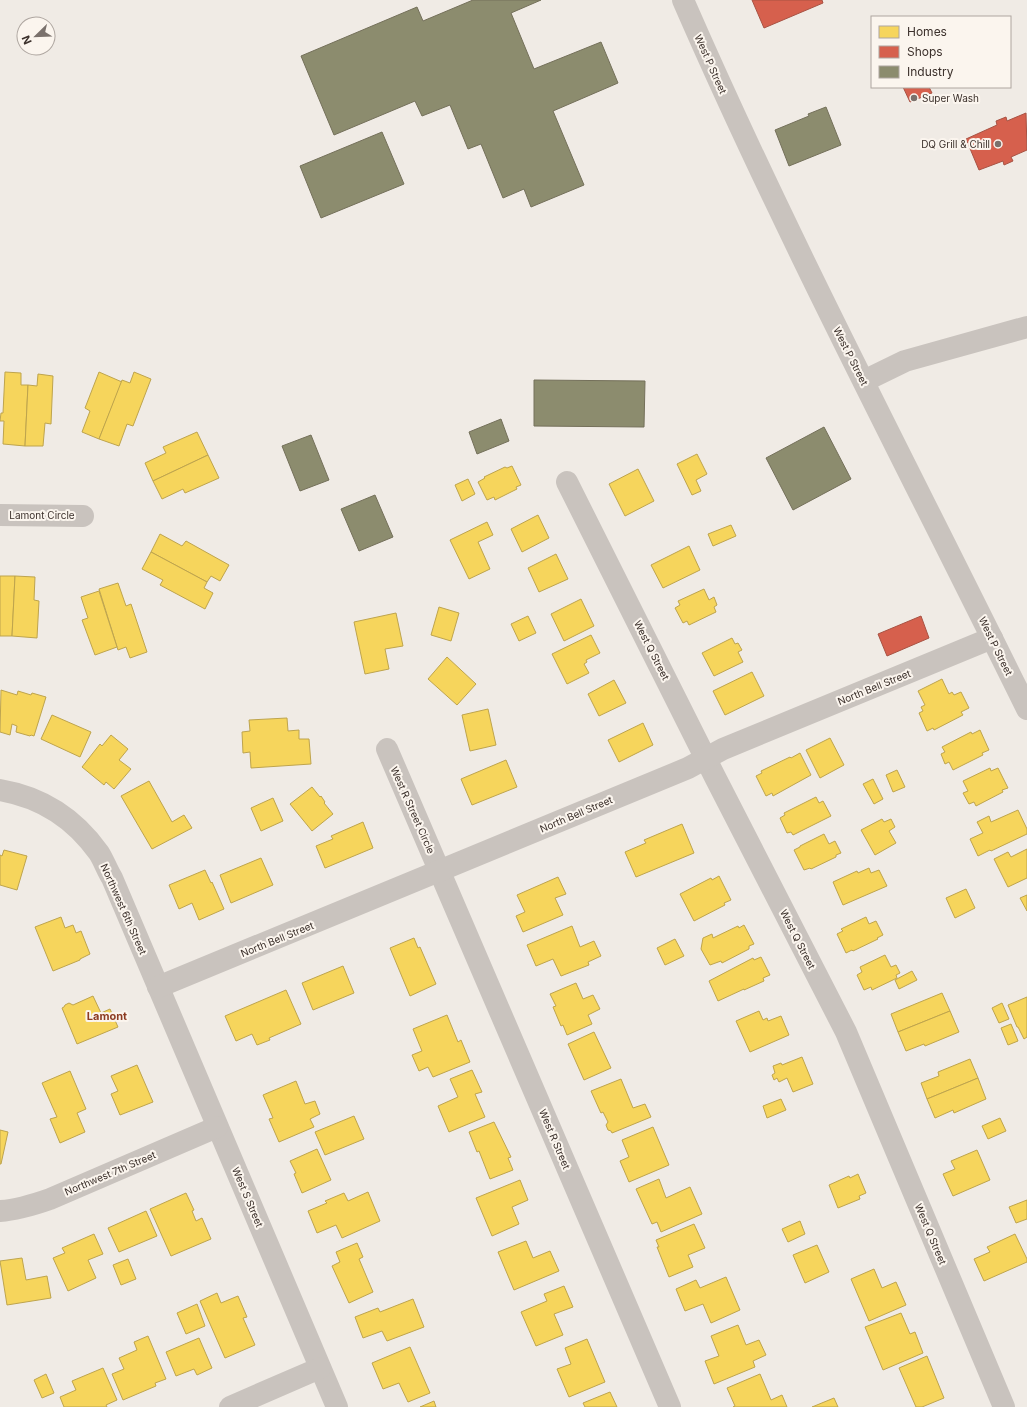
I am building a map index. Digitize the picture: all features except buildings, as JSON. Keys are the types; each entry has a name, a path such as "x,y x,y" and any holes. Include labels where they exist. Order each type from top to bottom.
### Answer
{"street":[{"name":"West P Street","path":"683,0 718,80 789,230 1027,709"},
{"path":"864,381 905,361 1027,327"},
{"name":"West Q Street","path":"567,482 846,1032 1004,1407"},
{"name":"Lamont Circle","path":"0,515 84,516"},
{"name":"North Bell Street","path":"158,987 688,768 723,749 992,638"},
{"name":"West R Street Circle","path":"387,748 440,871"},
{"name":"Northwest 6th Street","path":"0,790 26,796 49,806 69,819 84,834 99,854 112,878 158,987"},
{"name":"West R Street","path":"440,871 670,1407"},
{"name":"West S Street","path":"158,987 337,1407"},
{"name":"Northwest 7th Street","path":"0,1211 31,1206 50,1199 217,1127"},
{"path":"230,1407 320,1368"}],"place":[{"name":"Super Wash","path":"914,98"},
{"name":"DQ Grill & Chill","path":"998,144"}],"district":[{"name":"Lamont","path":"107,1016"}]}
